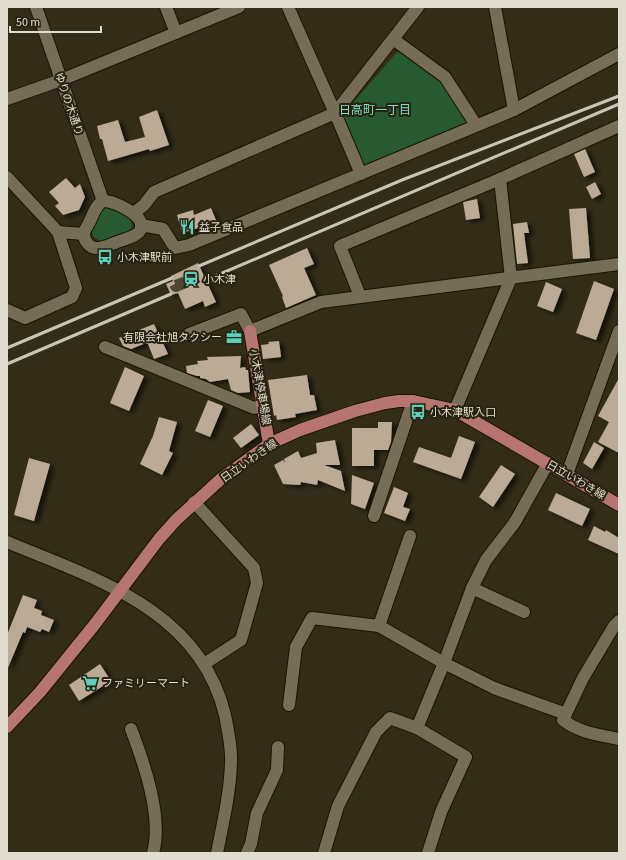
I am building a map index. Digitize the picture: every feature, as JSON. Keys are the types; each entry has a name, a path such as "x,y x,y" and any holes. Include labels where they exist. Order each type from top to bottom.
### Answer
{"main road":[{"name":"小木津停車場線","path":"250,331 269,444"},
{"name":"日立いわき線","path":"7,727 44,687 95,624 159,538 194,502 222,478 269,444 300,430 355,411 392,402 413,401 455,410 619,505"}],"street":[{"name":"ゆりの木通り","path":"36,7 103,201"},
{"path":"166,7 176,33"},
{"path":"7,99 60,80 239,7"},
{"path":"288,7 361,174"},
{"path":"134,213 144,205 154,192 335,113 418,7"},
{"path":"495,7 514,110"},
{"path":"393,39 445,77 476,125"},
{"path":"141,225 163,229 175,248 189,245 514,110 619,54"},
{"path":"360,296 340,246 500,179 619,126"},
{"path":"7,177 58,232 76,288 72,297 25,318 7,310"},
{"path":"455,410 511,278 500,179"},
{"path":"103,201 112,202 134,213 138,217 141,225 141,229 138,234 96,248 89,245 84,238 84,234 98,206 103,201"},
{"path":"58,232 84,234"},
{"path":"189,334 241,314 250,331 321,302 619,264"},
{"path":"567,474 619,331"},
{"path":"105,347 254,408 263,406"},
{"path":"374,516 413,401"},
{"path":"418,728 472,588 486,560 515,522 548,463"},
{"path":"194,502 254,568 257,583 241,640 204,664"},
{"path":"379,626 410,536"},
{"path":"7,542 78,571 119,591 164,619 187,641 199,656 221,698 230,740 231,762 229,784 217,853"},
{"path":"472,588 524,612"},
{"path":"289,705 296,647 312,618 379,626 444,663 494,688 566,714"},
{"path":"619,621 614,626 583,678 563,720 572,727 584,732 619,739"},
{"path":"324,853 338,806 376,732 390,718 418,728 466,757 441,812 430,852"},
{"path":"131,729 142,756 149,784 155,824 155,844 152,853"},
{"path":"248,853 258,813 277,770 278,747"}],"green space":[{"path":"397,52 403,52 444,83 469,123 370,165 361,165 344,124 344,113"},
{"path":"105,208 118,210 126,215 132,227 127,232 100,241 93,236 92,233 97,217"}],"building":[{"path":"157,110 169,145 150,151 149,149 108,161 97,126 118,120 125,142 145,137 139,117"},
{"path":"585,149 595,172 584,177 574,154"},
{"path":"66,178 75,188 80,184 85,197 79,210 63,215 55,206 59,203 49,192"},
{"path":"595,182 601,194 592,199 586,187"},
{"path":"477,199 480,218 466,220 463,202"},
{"path":"211,208 218,225 203,231 202,227 182,233 177,215 193,210 194,215"},
{"path":"586,208 590,258 573,259 569,209"},
{"path":"527,222 529,233 524,233 528,263 517,264 513,224"},
{"path":"307,248 314,264 304,268 316,295 286,308 282,297 283,296 269,265"},
{"name":"小木津","path":"198,263 216,302 205,307 203,301 185,309 178,293 171,295 166,284 173,281 171,276"},
{"path":"594,281 614,289 596,340 576,333"},
{"path":"546,282 562,289 553,312 537,306"},
{"path":"154,324 168,354 154,359 148,344 146,343 131,349 123,346 119,338"},
{"path":"279,341 281,357 263,359 261,345 269,344 268,342"},
{"path":"241,356 240,368 245,367 246,370 248,370 250,392 238,393 231,390 228,379 210,382 206,379 200,378 200,376 187,373 186,366 198,364 197,361 208,360 207,357"},
{"path":"125,367 144,376 129,411 110,403"},
{"path":"307,375 310,395 314,395 317,410 295,414 296,417 277,420 276,415 274,416 268,380"},
{"path":"619,378 619,453 598,442 609,422 598,416"},
{"path":"208,400 223,406 210,437 195,431"},
{"path":"159,417 177,422 169,451 173,453 162,475 140,464 153,436"},
{"path":"378,422 392,422 391,442 388,450 374,450 374,466 352,466 352,428 378,428"},
{"path":"251,424 259,435 241,448 233,438"},
{"path":"459,436 475,442 461,479 413,462 419,447 451,458"},
{"path":"335,440 340,465 324,465 341,471 345,491 318,480 317,485 301,482 300,485 283,484 274,465 283,460 285,463 284,459 298,451 301,458 317,453 316,443"},
{"path":"594,442 604,448 592,469 583,463"},
{"path":"29,458 50,464 34,521 14,515"},
{"path":"501,465 515,474 493,507 479,497"},
{"path":"352,475 374,483 365,509 351,504"},
{"path":"394,487 408,493 403,507 410,509 405,521 384,513"},
{"path":"556,493 590,509 582,526 548,510"},
{"path":"594,526 605,532 606,530 619,538 619,554 588,540"},
{"path":"23,595 37,600 34,608 42,611 41,615 54,620 49,632 42,629 40,632 27,627 25,633 23,632 7,670 7,635"},
{"name":"ファミリーマート","path":"100,664 111,681 79,701 69,685"}],"tunnel":[{"path":"175,284 176,286 198,277"}],"railway":[{"path":"199,266 402,180 619,96"},
{"path":"206,280 619,104"},
{"path":"7,348 172,278"},
{"path":"7,364 171,294"}],"place":[{"name":"益子食品","path":"187,227"},
{"name":"小木津駅前","path":"105,257"},
{"name":"小木津","path":"191,279"},
{"name":"有限会社旭タクシー","path":"234,337"},
{"name":"小木津駅入口","path":"418,412"},
{"name":"ファミリーマート","path":"90,683"}],"district":[{"name":"日高町一丁目","path":"375,110"}]}
